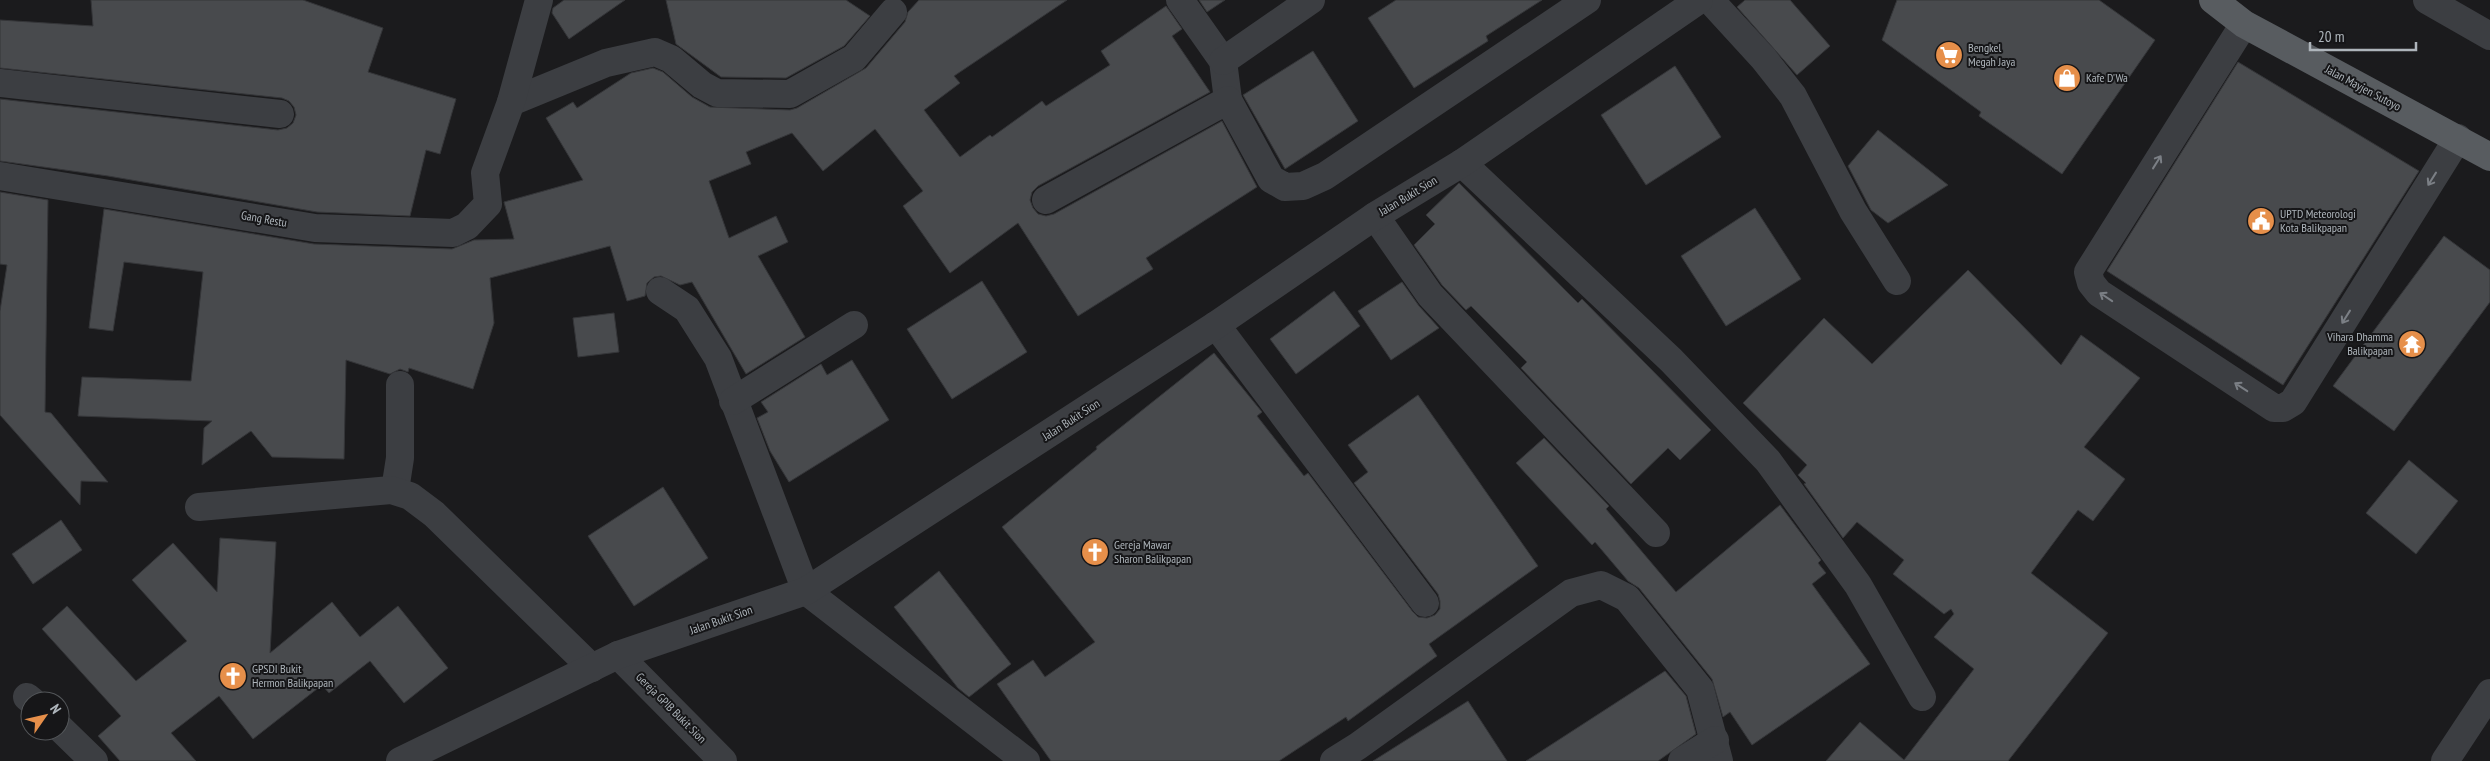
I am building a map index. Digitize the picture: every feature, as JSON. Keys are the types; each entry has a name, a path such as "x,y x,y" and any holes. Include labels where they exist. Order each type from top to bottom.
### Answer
{"main road":[{"name":"Jalan Mayjen Sutoyo","path":"2213,0 2244,24 2490,157"}],"street":[{"path":"511,102 539,0"},
{"path":"1180,0 1223,61 1228,100 1271,179 1285,187 1303,186 1325,176 1587,0"},
{"path":"1223,61 1311,0"},
{"name":"Jalan Bukit Sion","path":"400,761 618,654 806,591 1216,325 1375,216 1462,163 1699,0"},
{"path":"1710,0 1764,58 1793,96 1853,211 1897,281"},
{"path":"2427,0 2490,36"},
{"path":"511,102 606,63 655,52 671,58 702,85 718,93 790,94 854,58 893,12"},
{"path":"2244,24 2088,272 2090,283 2099,293 2274,408 2283,408 2293,402 2458,138"},
{"path":"0,83 280,114"},
{"path":"1046,200 1228,100"},
{"name":"Gang Restu","path":"0,176 315,228 453,233 467,226 488,204 485,173 511,102"},
{"path":"1462,163 1671,360 1768,461 1858,585 1922,697"},
{"path":"1375,216 1430,295 1656,533"},
{"path":"660,291 687,309 718,358 806,591 1026,761"},
{"path":"733,401 854,325"},
{"path":"1216,325 1425,603"},
{"path":"395,490 400,464 400,385"},
{"path":"199,507 395,490 410,496 434,514 592,668"},
{"path":"1334,761 1358,746 1571,593 1601,585 1627,598 1700,689 1717,751 1682,761"},
{"name":"Gereja GPIB Bukit Sion","path":"618,654 724,761"},
{"path":"2445,761 2490,693"},
{"path":"70,738 94,761"}],"building":[{"path":"91,0 303,0 383,28 368,72 456,99 440,154 426,150 410,216 317,212 108,176 0,161 0,99 278,130 287,128 293,123 296,115 294,107 289,101 282,98 0,68 0,20 93,26"},
{"path":"564,0 625,0 569,39 552,13 553,8"},
{"path":"666,0 846,0 870,16 844,46 786,78 721,77 676,44"},
{"path":"919,0 1067,0 954,76 960,83 924,110 960,157 990,135 992,137 1042,101 1046,106 1110,65 1101,51 1166,6 1182,29 1172,36 1210,92 1038,186 1032,192 1030,200 1038,214 1046,216 1054,214 1222,121 1257,187 1146,258 1153,269 1078,316 1018,223 950,273 903,206 923,191 875,129 823,171 792,133 746,152 751,164 709,181 729,238 776,216 788,242 758,256 805,337 746,374 692,282 680,285 661,276 654,277 647,283 645,296 627,301 610,246 490,278 494,323 473,389 409,368 408,372 400,369 390,374 346,360 344,459 272,457 251,431 202,465 204,428 212,421 78,416 82,377 191,381 203,272 124,262 113,331 89,328 104,209 314,244 452,249 474,240 514,239 504,202 583,180 546,118 573,102 577,108 631,73 653,68 663,72 692,97 710,107 790,110 797,108 866,68 905,22 908,12"},
{"path":"1199,0 1225,0 1207,12"},
{"path":"1396,0 1542,0 1486,36 1488,41 1414,88 1368,18"},
{"path":"1745,0 1790,0 1830,46 1797,75 1737,7"},
{"path":"1897,0 2099,0 2155,40 2062,174 1979,116 1981,112 1882,40"},
{"path":"1313,51 1358,121 1285,169 1243,95"},
{"name":"UPTD Meteorologi Kota Balikpapan","path":"2238,62 2419,171 2283,385 2107,271"},
{"path":"1675,66 1721,137 1646,185 1601,115"},
{"path":"1878,130 1948,185 1888,223 1871,210 1848,166"},
{"path":"1459,183 1578,303 1582,299 1711,430 1680,460 1668,448 1631,484 1521,368 1527,362 1471,306 1466,310 1442,285 1414,245 1435,224 1426,215"},
{"path":"0,192 48,200 45,412 51,413 108,482 81,481 80,505 0,415 0,311 7,265 0,264"},
{"path":"1755,208 1801,279 1726,326 1681,256"},
{"name":"Vihara Dhamma Balikpapan","path":"2444,236 2490,270 2490,302 2394,431 2333,386"},
{"path":"1968,270 2061,365 2081,335 2140,378 2084,447 2125,479 2093,521 2078,510 2031,573 2108,633 2008,761 1826,761 1860,722 1904,760 1974,669 1934,637 1954,614 1951,609 1944,614 1893,574 1904,560 1857,522 1843,538 1804,484 1806,483 1798,475 1807,465 1743,403 1824,318 1872,364"},
{"path":"982,281 1027,352 952,399 907,329"},
{"path":"1402,282 1419,306 1439,328 1391,360 1358,311"},
{"path":"1334,291 1360,326 1296,374 1270,339"},
{"path":"614,313 619,352 578,357 573,318"},
{"path":"1214,353 1262,412 1257,416 1304,476 1308,473 1418,617 1427,618 1435,615 1440,609 1438,594 1354,483 1368,472 1348,445 1418,395 1538,566 1429,644 1437,656 1348,721 1346,717 1279,761 1051,761 997,684 1033,660 1045,677 1095,642 1002,527 1097,449 1096,447"},
{"path":"852,360 889,420 789,482 770,451 757,418 768,412 761,402 821,364 827,375"},
{"path":"1544,438 1609,506 1606,509 1676,592 1780,505 1821,560 1818,563 1826,573 1812,584 1870,664 1752,745 1730,712 1723,717 1712,679 1639,588 1628,581 1595,542 1592,545 1516,463"},
{"path":"2409,460 2458,501 2416,554 2366,513"},
{"path":"663,487 708,558 634,606 588,536"},
{"path":"61,520 82,550 33,584 12,554"},
{"path":"220,538 276,542 270,653 332,602 360,637 398,606 448,668 404,703 370,661 329,693 322,685 253,739 219,696 171,733 196,761 120,761 98,736 121,716 42,629 67,606 136,681 187,641 132,580 173,543 217,592"},
{"path":"939,571 1011,664 969,697 958,688 894,607"},
{"path":"1665,671 1686,696 1696,734 1658,761 1526,761"},
{"path":"1468,701 1507,761 1373,761"}],"place":[{"name":"Bengkel Megah Jaya","path":"1949,55"},
{"name":"Kafe D'Wa","path":"2067,78"},
{"name":"UPTD Meteorologi Kota Balikpapan","path":"2261,221"},
{"name":"Vihara Dhamma Balikpapan","path":"2412,344"},
{"name":"Gereja Mawar Sharon Balikpapan","path":"1095,552"},
{"name":"GPSDI Bukit Hermon Balikpapan","path":"233,676"}]}
